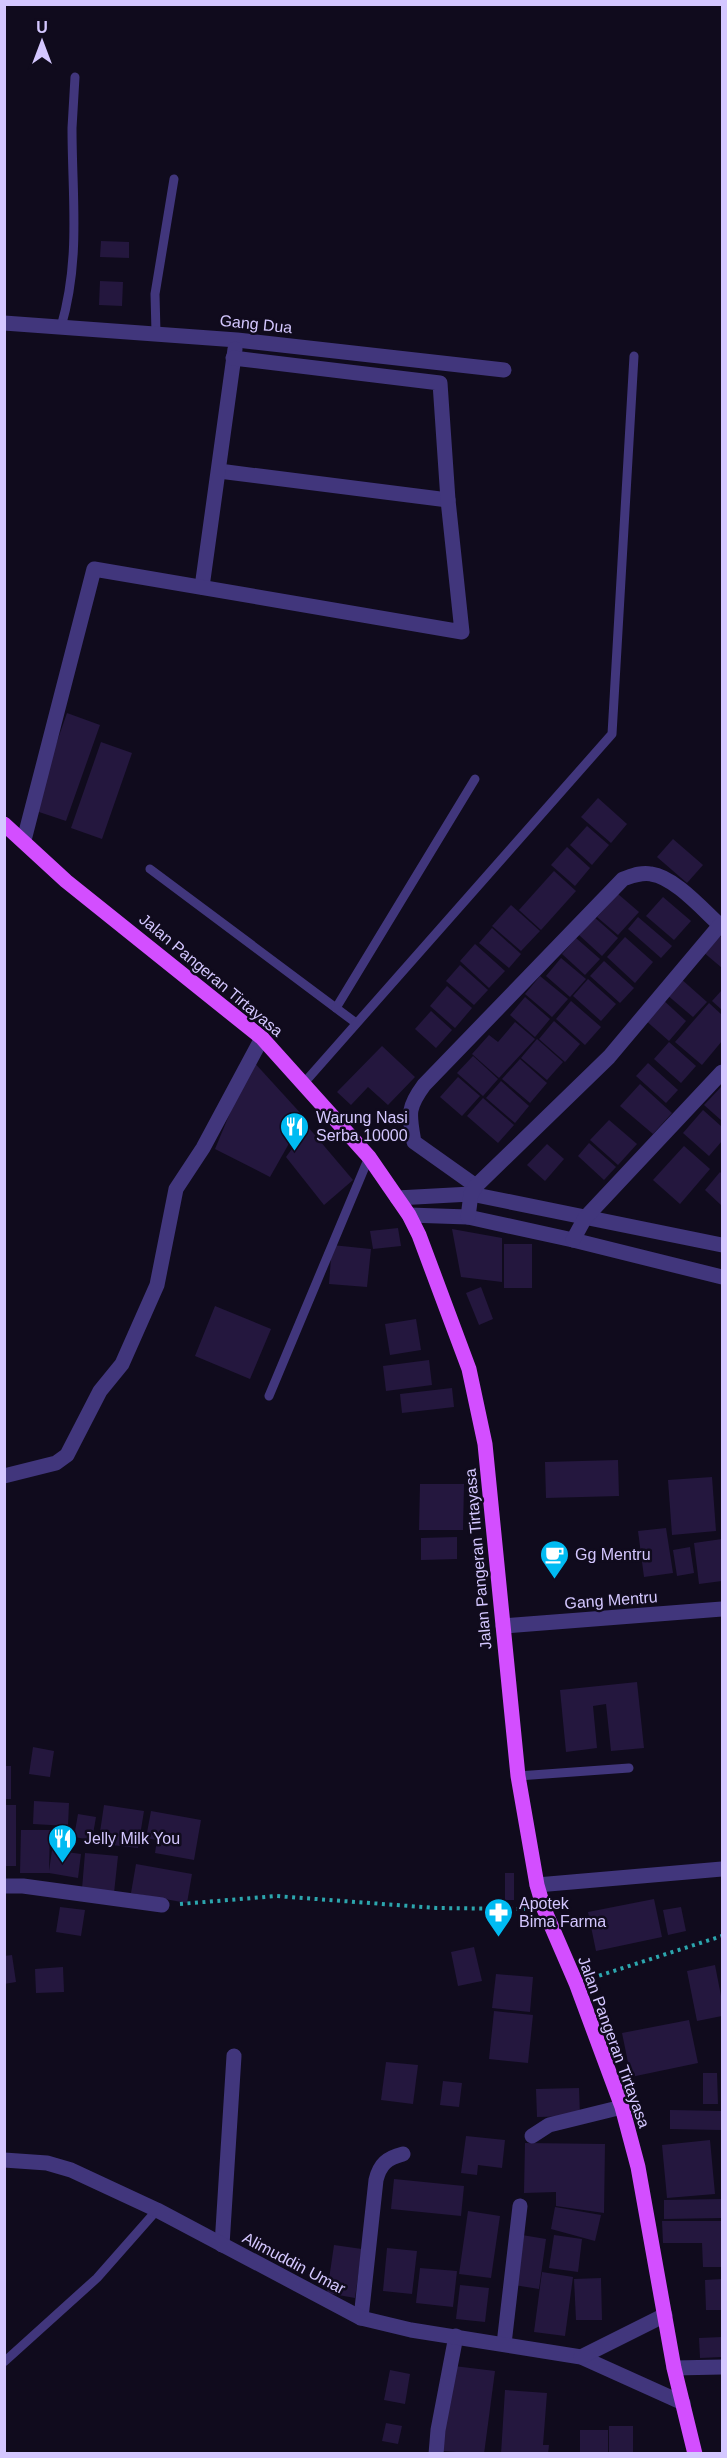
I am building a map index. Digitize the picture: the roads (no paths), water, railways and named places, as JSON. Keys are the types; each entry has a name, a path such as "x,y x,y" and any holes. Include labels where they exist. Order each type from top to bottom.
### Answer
{"main road":[{"name":"Jalan Pangeran Tirtayasa","path":"4,824 66,881 262,1038 369,1156 409,1215 436,1277 468,1369 485,1444 518,1776 537,1885 544,1909 576,1983 622,2107 638,2167 674,2368 695,2454"}],"street":[{"name":"Gang Dua","path":"4,323 237,340 504,370"},
{"path":"202,587 237,340"},
{"path":"24,840 94,569 462,632 448,500 440,383 233,358"},
{"path":"219,471 448,500"},
{"path":"468,1217 474,1190 609,1057 721,926 668,880 651,874 638,874 623,879 424,1085 412,1103 410,1120 414,1142 474,1190"},
{"path":"4,1476 56,1463 67,1455 100,1391 122,1364 157,1285 176,1189 204,1149 262,1038"},
{"path":"573,1240 585,1218 723,1072"},
{"path":"397,1198 474,1190 585,1218 723,1245"},
{"path":"409,1215 468,1217 723,1277"},
{"name":"Gang Mentru","path":"503,1626 723,1609"},
{"path":"537,1885 723,1869"},
{"path":"4,1886 22,1886 162,1905"},
{"path":"222,2245 234,2056"},
{"path":"532,2136 549,2125 622,2107"},
{"path":"361,2318 378,2172 386,2160 403,2154"},
{"name":"Alimuddin Umar","path":"4,2160 48,2163 71,2170 156,2210 361,2318 411,2330 581,2358 683,2403"},
{"path":"504,2344 520,2206"},
{"path":"581,2358 664,2315"},
{"path":"436,2454 438,2430 456,2336"},
{"path":"674,2368 723,2367"}],"lane":[{"path":"62,327 68,304 74,244 76,204 72,129 75,77"},
{"path":"156,333 155,294 174,179"},
{"path":"304,1083 612,734 634,356"},
{"path":"336,1008 475,779"},
{"path":"150,869 356,1023"},
{"path":"269,1396 369,1156"},
{"path":"518,1776 629,1768"},
{"path":"4,2362 97,2278 156,2210"}],"place":[{"name":"Warung Nasi Serba 10000","path":"295,1152"},
{"name":"Gg Mentru","path":"554,1580"},
{"name":"Jelly Milk You","path":"63,1864"},
{"name":"Apotek Bima Farma","path":"498,1938"}]}
